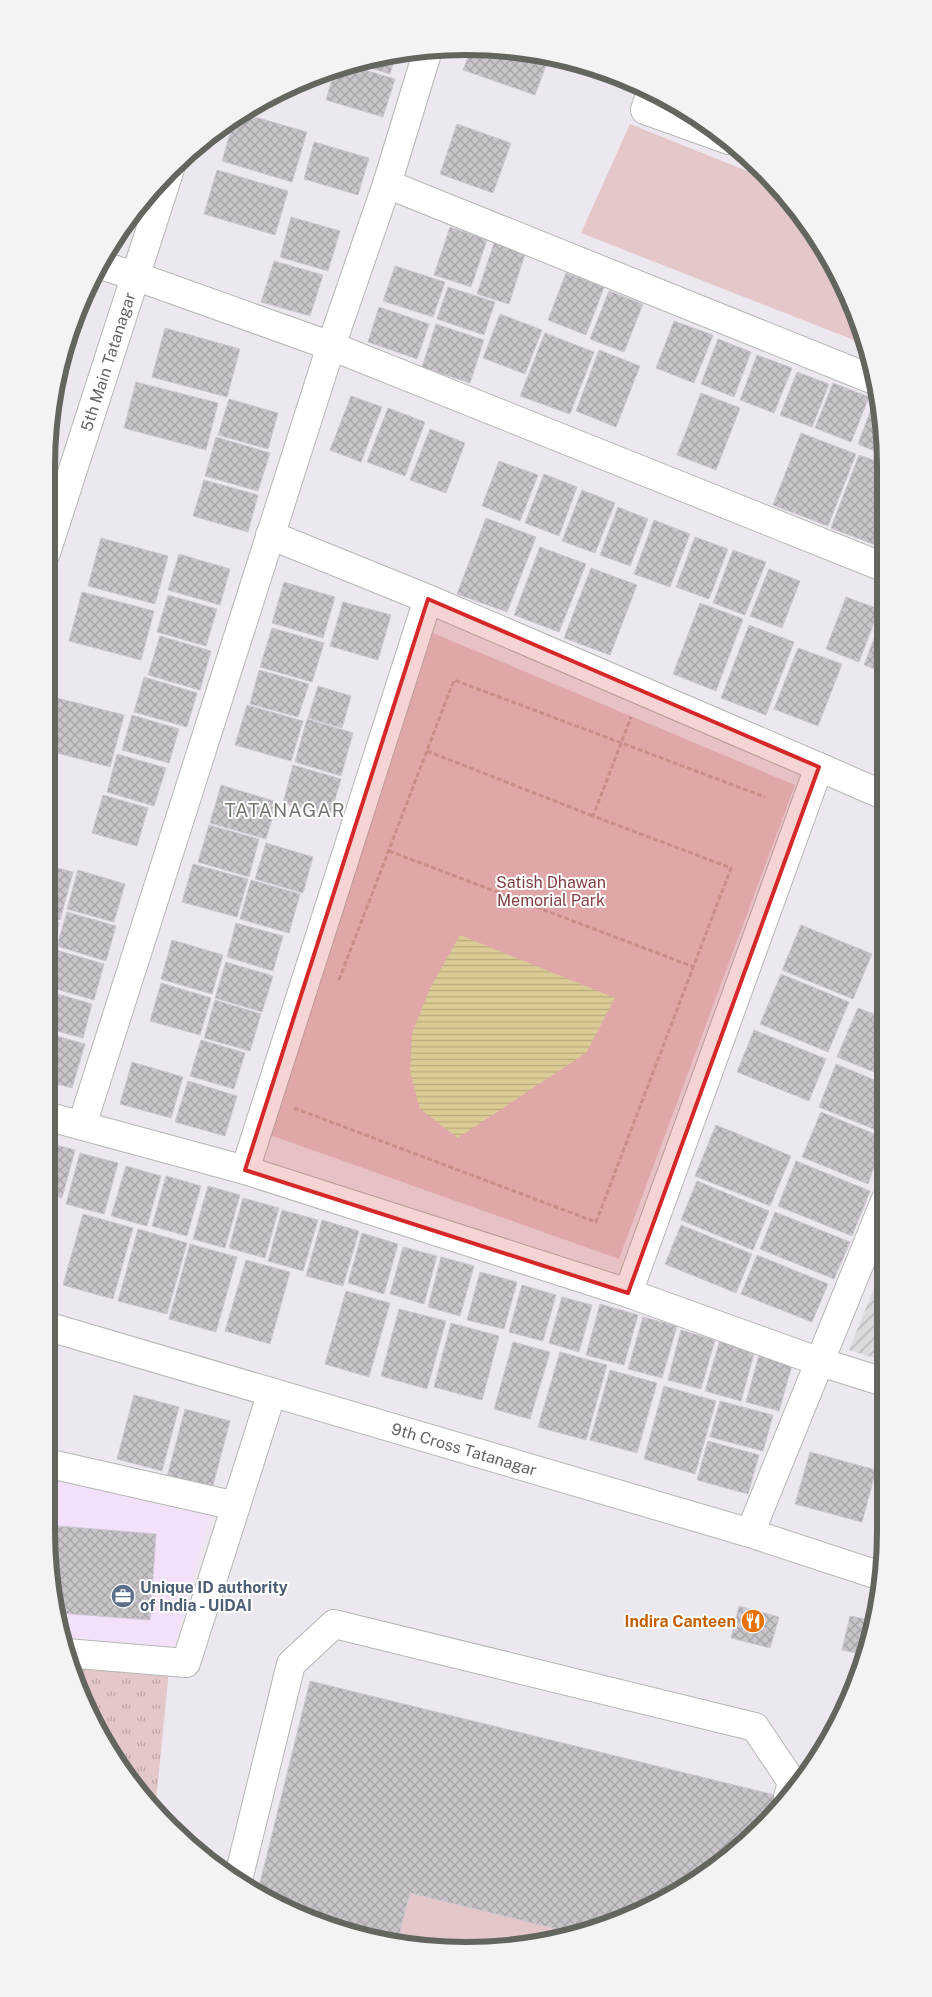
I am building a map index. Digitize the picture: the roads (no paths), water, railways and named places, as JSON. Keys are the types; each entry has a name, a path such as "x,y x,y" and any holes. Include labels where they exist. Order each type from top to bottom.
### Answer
{"street":[{"path":"82,1125 331,346 387,184 426,57"},
{"path":"649,98 645,110 703,131"},
{"path":"387,184 867,377"},
{"name":"5th Main Tatanagar","path":"55,526 164,187"},
{"path":"106,267 331,346 877,565"},
{"path":"270,535 428,599 819,767 877,787"},
{"path":"245,1170 428,599"},
{"path":"628,1293 819,767"},
{"path":"55,1118 245,1170 628,1293 820,1362 877,1380"},
{"path":"750,1534 877,1221"},
{"name":"9th Cross Tatanagar","path":"55,1329 750,1534 874,1574"},
{"path":"74,1654 186,1663 272,1392"},
{"path":"55,1466 236,1506"},
{"path":"240,1874 292,1664 334,1624 755,1726 792,1781"}],"place":[{"name":"Unique ID authority of India - UIDAI","path":"123,1596"},
{"name":"Indira Canteen","path":"753,1621"}],"district":[{"name":"TATANAGAR","path":"285,810"}],"park label":[{"name":"Satish Dhawan Memorial Park","path":"551,891"}]}
